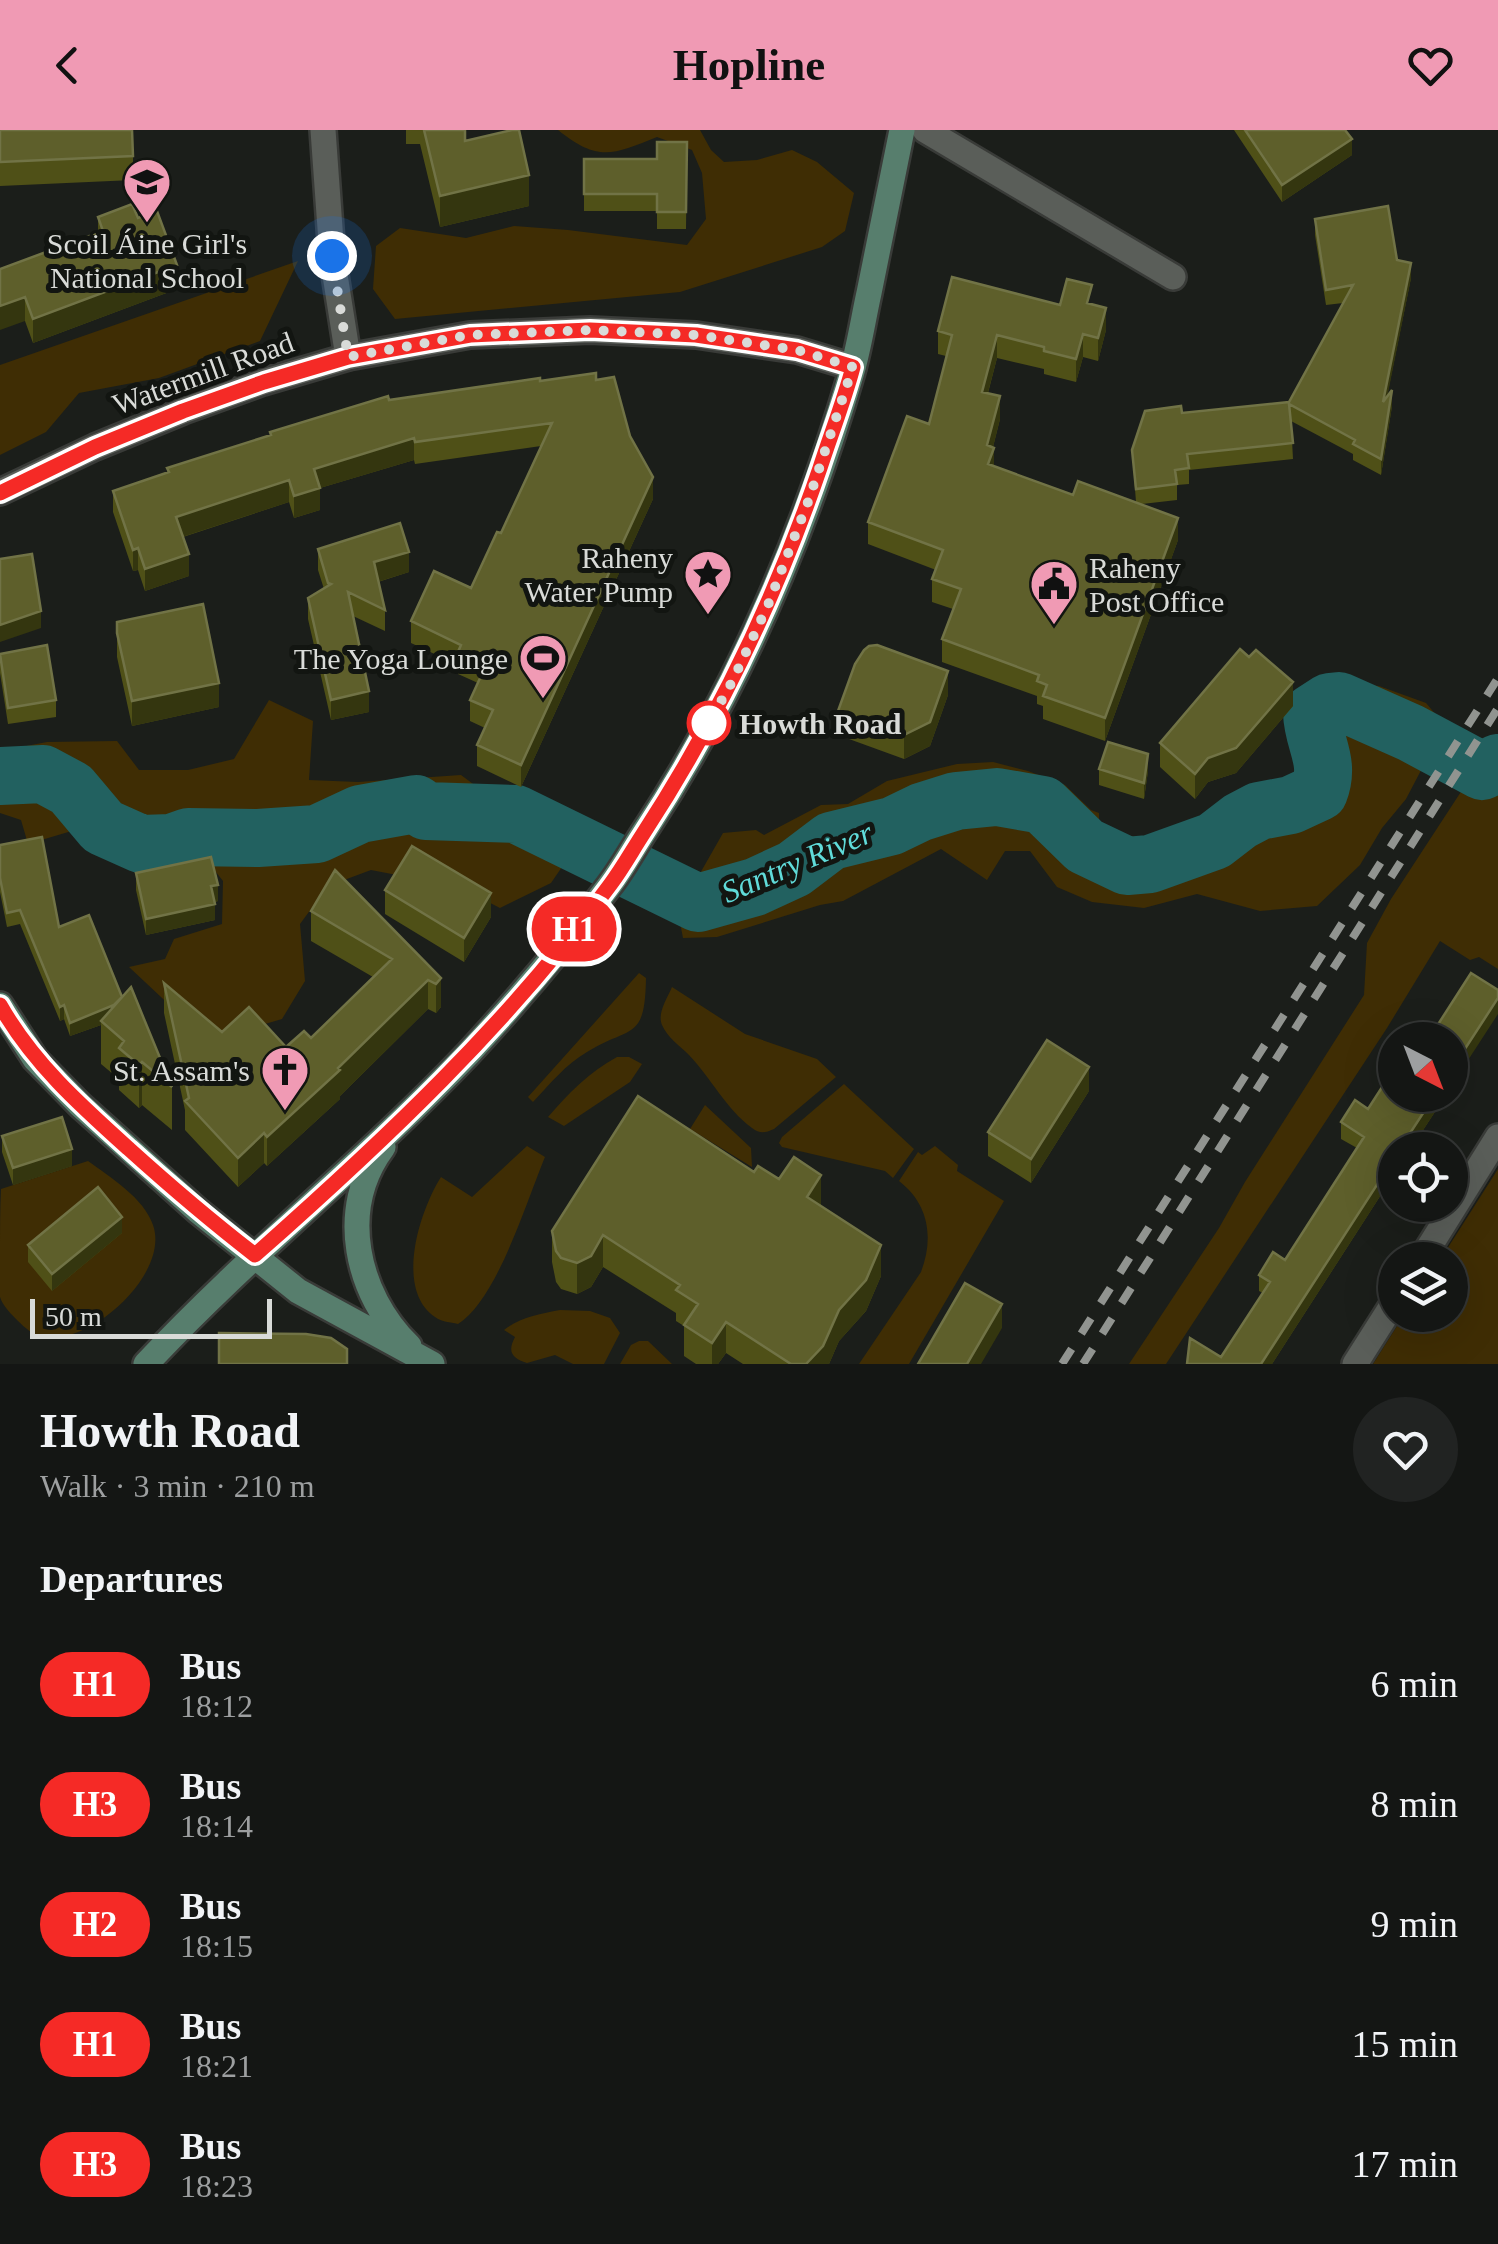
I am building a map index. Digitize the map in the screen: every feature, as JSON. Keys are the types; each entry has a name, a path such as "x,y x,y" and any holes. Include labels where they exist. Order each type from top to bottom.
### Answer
{"main road":[{"path":"146,1364 193,1314 322,1196 466,1055 544,969 610,885 670,792 716,712 768,605 808,502 853,367 902,130"},
{"path":"0,1007 35,1059 198,1211 298,1290 428,1362"},
{"path":"414,1107 378,1153 363,1184 356,1240 362,1272 377,1303 400,1338 428,1362"}],"street":[{"path":"323,130 332,256 348,357"},
{"path":"925,130 1173,277"},
{"name":"Watermill Road","path":"0,492 95,447 264,382 348,357 470,335 590,330 713,338 797,350 853,367"},
{"path":"1431,1242 1498,1136"},
{"path":"1355,1364 1378,1328"}],"shaded area":[{"path":"558,130 700,130 711,150 724,162 757,160 792,150 817,162 854,193 845,231 822,247 680,292 395,319 373,289 376,246 400,228 466,238 514,226 687,245 706,219 702,173 692,150 657,137 616,151 595,151"},
{"path":"298,261 260,341 159,378 79,393 46,432 0,455 0,365"},
{"path":"1379,686 1426,703 1437,716 1428,757 1406,799 1382,828 1360,865 1317,906 1260,911 1197,894 1144,908 1092,902 1057,887 1030,851 1005,851 987,880 941,849 843,901 717,937 683,938 678,912 723,833 756,830 764,835 821,805 848,804 887,781 957,764 993,762 1065,785 1099,813 1099,822 1112,832 1195,857 1238,835 1253,822 1291,813 1313,782 1304,738 1309,707 1329,688"},
{"path":"269,700 313,721 309,780 358,782 461,775 484,792 538,796 581,817 588,829 551,883 500,908 459,887 371,870 328,886 300,924 305,981 282,1019 215,1039 193,1027 129,967 165,959 174,939 222,924 223,881 212,867 179,876 168,858 116,855 75,830 28,844 21,820 0,813 0,751 47,742 117,741 139,770 188,770 234,759"},
{"path":"1498,735 1498,969 1479,957 1470,960 1440,941 1391,1022 1378,1022 1378,1042 1166,1364 1129,1364 1364,995 1367,943 1391,899"},
{"path":"639,973 646,978 645,998 643,1013 633,1029 579,1057 533,1102 528,1097"},
{"path":"672,987 745,1034 817,1059 836,1077 774,1129 755,1130 734,1112 664,1029 661,1016"},
{"path":"617,1057 629,1057 642,1064 630,1082 564,1126 548,1117 597,1069"},
{"path":"844,1084 914,1149 893,1178 885,1171 782,1147 779,1143"},
{"path":"705,1105 751,1148 752,1167 690,1129"},
{"path":"527,1146 545,1157 498,1272 486,1294 458,1324 438,1319 423,1304 413,1269 419,1228 433,1191 441,1177 472,1197"},
{"path":"935,1146 958,1165 957,1171 1004,1201 909,1364 859,1364 921,1272 927,1247 926,1222 917,1200 899,1181 918,1152 922,1155"},
{"path":"88,1161 125,1189 149,1215 155,1244 150,1264 139,1284 104,1318 63,1336 40,1336 21,1324 0,1297 1,1189"},
{"path":"1498,1169 1498,1364 1373,1364 1393,1332 1468,1332 1468,1242 1451,1242 1468,1222"},
{"path":"560,1310 590,1311 610,1318 620,1333 604,1364 573,1364 555,1355 527,1363 515,1357 511,1347 515,1337 504,1330 523,1319"},
{"path":"648,1341 672,1364 620,1364 631,1345"}],"building":[{"path":"0,130 132,130 133,156 0,162"},
{"path":"424,130 465,130 465,141 519,130 529,175 440,196"},
{"path":"1245,130 1345,130 1352,139 1282,185"},
{"path":"657,142 687,142 686,212 657,212 657,194 584,194 584,159 657,159"},
{"path":"132,204 138,218 157,211 177,265 33,319 25,297 0,306 0,269 103,231 98,217"},
{"path":"1388,206 1397,260 1411,263 1383,402 1392,390 1381,459 1289,404 1293,443 1187,454 1189,468 1175,470 1177,484 1136,489 1132,450 1145,411 1181,406 1182,413 1289,402 1353,285 1326,290 1315,219"},
{"path":"952,277 1060,305 1067,279 1092,285 1087,303 1106,308 1098,338 1083,334 1076,359 997,335 982,392 1000,396 987,445 994,448 988,464 1073,495 1078,481 1178,518 1105,718 1043,696 1047,685 1037,681 1039,675 942,639 961,589 932,579 943,550 868,522 907,416 929,424 952,335 938,331"},
{"path":"596,373 596,380 614,377 630,436 653,477 521,765 477,745 493,710 470,700 486,665 458,652 461,645 411,621 434,571 471,588 552,423 415,442 414,438 314,469 320,488 294,496 289,480 176,517 189,554 145,569 138,548 133,550 113,491 169,472 167,468 271,435 270,432 388,396 389,400"},
{"path":"400,523 409,552 374,562 385,610 348,592 369,691 331,700 308,598 331,584 318,549"},
{"path":"32,554 41,611 0,625 0,559"},
{"path":"203,604 219,683 132,701 117,622"},
{"path":"47,645 56,700 8,708 0,654"},
{"path":"877,645 948,671 930,722 904,735 838,711 855,664 864,650"},
{"path":"1240,649 1249,657 1256,650 1293,682 1236,748 1208,758 1195,774 1160,743"},
{"path":"1108,742 1148,754 1144,783 1099,769"},
{"path":"42,837 59,927 89,915 122,997 114,1005 70,1023 20,910 7,913 0,878 0,845"},
{"path":"412,846 491,893 464,938 385,890"},
{"path":"211,857 218,885 211,886 215,904 146,919 136,873"},
{"path":"335,870 441,978 436,984 428,980 340,1070 267,1137 264,1133 238,1158 185,1101 189,1098 164,983 222,1032 249,1007 286,1047 304,1031 311,1038 392,959 311,911"},
{"path":"1471,973 1498,990 1498,998 1468,1044 1468,1022 1440,1022"},
{"path":"131,987 172,1087 119,1048 124,1041 101,1021"},
{"path":"1047,1040 1089,1067 1031,1159 988,1132"},
{"path":"1378,1093 1378,1112 1424,1112 1411,1132 1378,1132 1378,1183 1261,1364 1187,1364 1190,1338 1221,1357 1270,1282 1259,1275 1273,1252 1285,1260 1364,1137 1341,1122 1355,1100 1368,1109"},
{"path":"638,1096 754,1172 758,1166 779,1179 794,1157 821,1175 807,1197 881,1245 866,1280 839,1310 823,1346 806,1364 791,1364 726,1322 712,1343 684,1325 698,1304 676,1290 680,1285 603,1235 591,1256 577,1263 561,1258 556,1251 552,1231"},
{"path":"62,1117 72,1149 13,1168 2,1136"},
{"path":"98,1187 122,1217 52,1274 28,1245"},
{"path":"965,1283 1002,1304 967,1364 918,1364"},
{"path":"219,1333 331,1338 347,1349 347,1364 219,1364"}],"waterway":[{"name":"Santry River","path":"0,776 43,774 71,789 103,827 141,844 171,843 188,837 317,834 360,814 416,804 426,811 516,814 698,903 755,887 794,869 831,841 892,826 956,801 997,797 1043,805 1085,846 1127,866 1150,864 1214,841 1259,811 1291,805 1319,792 1323,771 1312,713 1329,702 1339,701 1411,733 1482,771 1498,763"}],"railway":[{"path":"1062,1364 1498,678"},
{"path":"1083,1364 1498,708"}],"bus line":[{"name":"H1","path":"0,493 95,447 264,382 348,357 470,335 590,330 696,335 797,350 853,367 808,502 768,605 733,680 670,792 610,885 544,969 466,1055 322,1196 255,1255 198,1211 80,1105 35,1059 0,1005"}],"place":[{"name":"Scoil Áine Girl's National School","path":"147,224"},
{"name":"Raheny Water Pump","path":"708,616"},
{"name":"Raheny Post Office","path":"1054,626"},
{"name":"The Yoga Lounge","path":"543,700"},
{"name":"Howth Road","path":"709,723"},
{"name":"St. Assam's","path":"285,1112"}],"route":[{"path":"332,256 348,357 470,335 590,330 696,335 797,350 853,367 808,502 768,605 709,723"}]}
